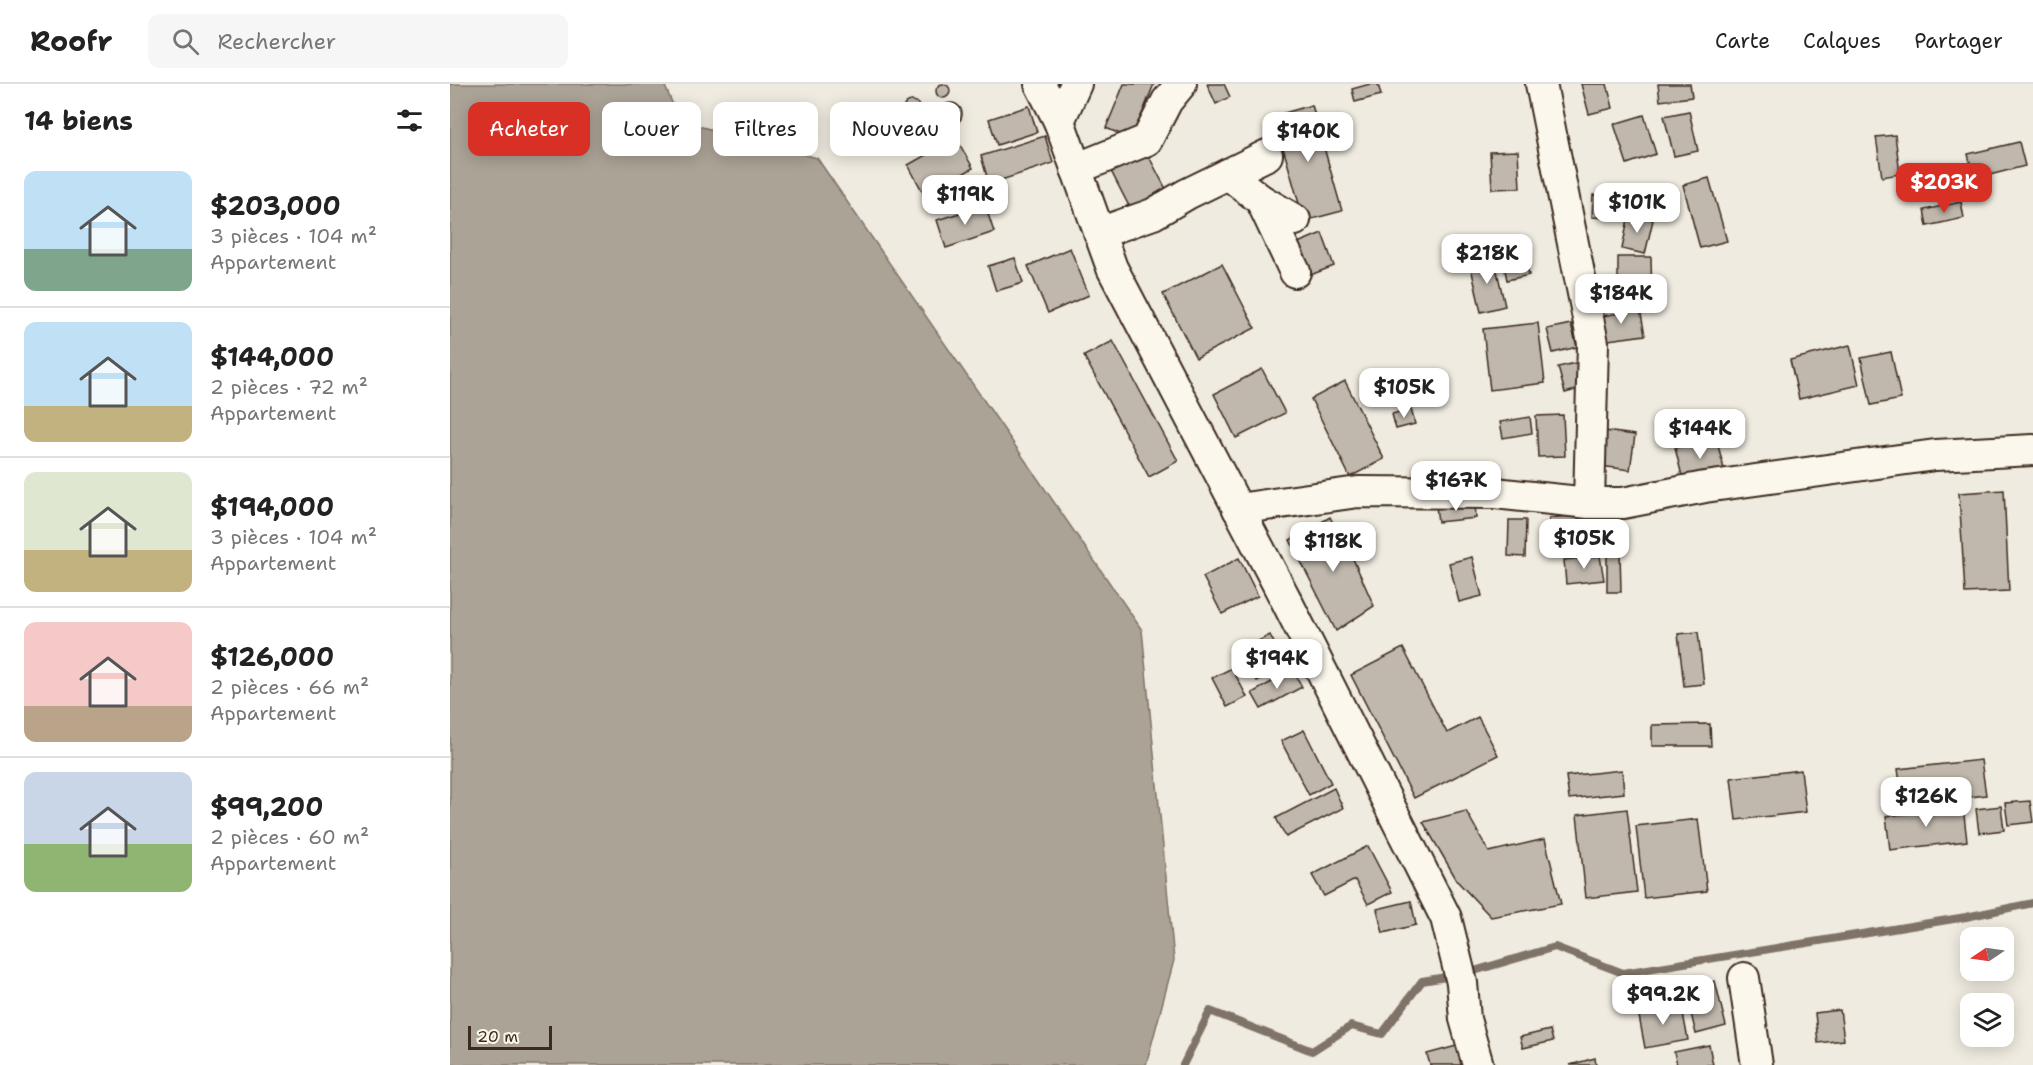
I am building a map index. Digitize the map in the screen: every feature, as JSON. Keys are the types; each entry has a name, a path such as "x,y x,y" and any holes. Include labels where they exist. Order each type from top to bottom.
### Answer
{"street":[{"path":"1040,84 1059,121 1112,268 1285,598 1446,918 1460,973 1465,1019 1478,1065"},
{"path":"1059,121 1076,84"},
{"path":"1076,169 1148,140 1167,101 1181,84"},
{"path":"1541,84 1593,343 1589,502"},
{"path":"1099,233 1153,214 1267,155"},
{"path":"1228,174 1261,200 1295,220"},
{"path":"1261,200 1295,272"},
{"path":"1238,509 1358,492 1495,493 1623,503 1705,487 1935,455 2033,450"},
{"path":"1744,978 1757,1065"}],"shaded area":[{"path":"450,84 664,84 672,102 602,102 602,156 701,156 701,127 713,130 713,156 810,156 817,158 1142,630 1174,960 1146,1065 450,1065"}],"building":[{"path":"943,84 948,86 950,91 948,96 943,98 938,96 936,91 938,86"},
{"path":"1124,84 1154,84 1132,139 1106,128"},
{"path":"1207,84 1224,84 1230,97 1216,104"},
{"path":"1378,84 1381,95 1355,102 1352,89"},
{"path":"1581,84 1607,84 1613,108 1589,114"},
{"path":"1658,84 1690,84 1692,97 1660,101"},
{"path":"1312,105 1342,211 1304,221 1274,116"},
{"path":"1029,106 1037,132 997,145 989,119"},
{"path":"1689,111 1698,151 1674,156 1664,116"},
{"path":"1644,115 1656,154 1627,164 1614,124"},
{"path":"1895,135 1900,174 1882,177 1876,137"},
{"path":"1045,136 1053,163 989,184 981,156"},
{"path":"2019,142 2025,166 1974,179 1968,154"},
{"path":"960,145 973,168 925,196 908,165 924,156 960,156"},
{"path":"1518,151 1520,188 1492,189 1490,152"},
{"path":"1147,153 1168,193 1132,212 1111,171"},
{"path":"1709,178 1727,241 1700,248 1683,185"},
{"path":"1593,195 1624,197 1623,219 1592,217"},
{"path":"1961,202 1964,218 1927,226 1924,210"},
{"path":"985,205 994,232 946,248 937,220"},
{"path":"1629,214 1653,220 1645,254 1622,249"},
{"path":"1322,233 1334,266 1305,277 1293,245"},
{"path":"1070,248 1089,295 1048,313 1028,266"},
{"path":"1525,255 1529,275 1507,280 1503,260"},
{"path":"1618,257 1651,257 1652,305 1618,306"},
{"path":"1015,258 1023,283 996,291 988,266"},
{"path":"1494,258 1505,306 1481,312 1470,263"},
{"path":"1222,264 1255,328 1196,358 1163,294"},
{"path":"1640,309 1645,335 1601,341 1597,317"},
{"path":"1538,323 1545,383 1490,390 1483,329"},
{"path":"1571,324 1577,347 1553,353 1547,329"},
{"path":"1113,341 1178,461 1149,477 1084,356"},
{"path":"1850,345 1859,385 1799,399 1790,360"},
{"path":"1891,352 1901,399 1871,405 1861,358"},
{"path":"1584,361 1590,386 1565,393 1558,367"},
{"path":"1262,369 1285,413 1236,438 1214,394"},
{"path":"1345,381 1384,459 1350,477 1311,399"},
{"path":"1411,409 1415,424 1396,429 1392,414"},
{"path":"1563,415 1565,456 1538,457 1536,416"},
{"path":"1530,417 1532,433 1503,438 1500,422"},
{"path":"1597,430 1635,435 1630,470 1593,465"},
{"path":"1716,437 1725,473 1684,484 1675,448"},
{"path":"2004,490 2009,591 1965,593 1959,493"},
{"path":"1475,503 1476,518 1438,522 1436,506"},
{"path":"1616,512 1619,549 1552,554 1549,518"},
{"path":"1330,517 1354,561 1374,606 1336,631 1290,540"},
{"path":"1509,520 1526,520 1525,557 1508,556"},
{"path":"1620,551 1621,592 1607,592 1607,552"},
{"path":"1600,556 1604,580 1566,584 1564,560"},
{"path":"1472,557 1482,596 1459,602 1449,563"},
{"path":"1239,558 1258,596 1222,614 1203,577"},
{"path":"1698,632 1704,684 1684,686 1678,634"},
{"path":"1270,635 1286,666 1257,681 1241,650"},
{"path":"1403,648 1447,733 1478,717 1498,755 1414,798 1351,675"},
{"path":"1232,668 1247,697 1227,707 1212,678"},
{"path":"1293,670 1302,687 1261,709 1252,693"},
{"path":"1710,724 1711,746 1652,746 1652,725"},
{"path":"1304,730 1331,783 1309,795 1281,741"},
{"path":"1981,760 1986,795 1903,805 1898,769"},
{"path":"1622,770 1624,793 1569,799 1566,776"},
{"path":"1801,770 1806,812 1736,820 1731,778"},
{"path":"1334,788 1343,808 1286,837 1276,818"},
{"path":"2030,801 2033,822 2008,825 2005,803"},
{"path":"2001,806 2004,830 1979,833 1976,809"},
{"path":"1963,807 1967,841 1890,850 1886,816"},
{"path":"1627,809 1637,892 1586,898 1577,815"},
{"path":"1466,811 1489,852 1545,839 1561,904 1491,917 1458,882 1423,822"},
{"path":"1698,819 1707,891 1644,898 1636,826"},
{"path":"1368,846 1392,892 1368,904 1355,880 1324,896 1312,875"},
{"path":"1411,901 1416,925 1383,933 1377,909"},
{"path":"1715,981 1726,1026 1696,1034 1685,989"},
{"path":"1681,1003 1688,1040 1645,1048 1638,1011"},
{"path":"1840,1010 1844,1040 1818,1043 1815,1013"},
{"path":"1550,1030 1553,1041 1523,1048 1520,1037"},
{"path":"1464,1044 1469,1065 1430,1065 1427,1054"},
{"path":"1709,1045 1713,1065 1677,1065 1674,1052"},
{"path":"1595,1058 1596,1065 1570,1065"}],"waterway":[{"path":"1183,1065 1210,1011 1312,1051 1351,1026 1382,1034 1422,981 1464,974 1555,947 1623,973 1966,917 2033,903"}]}
